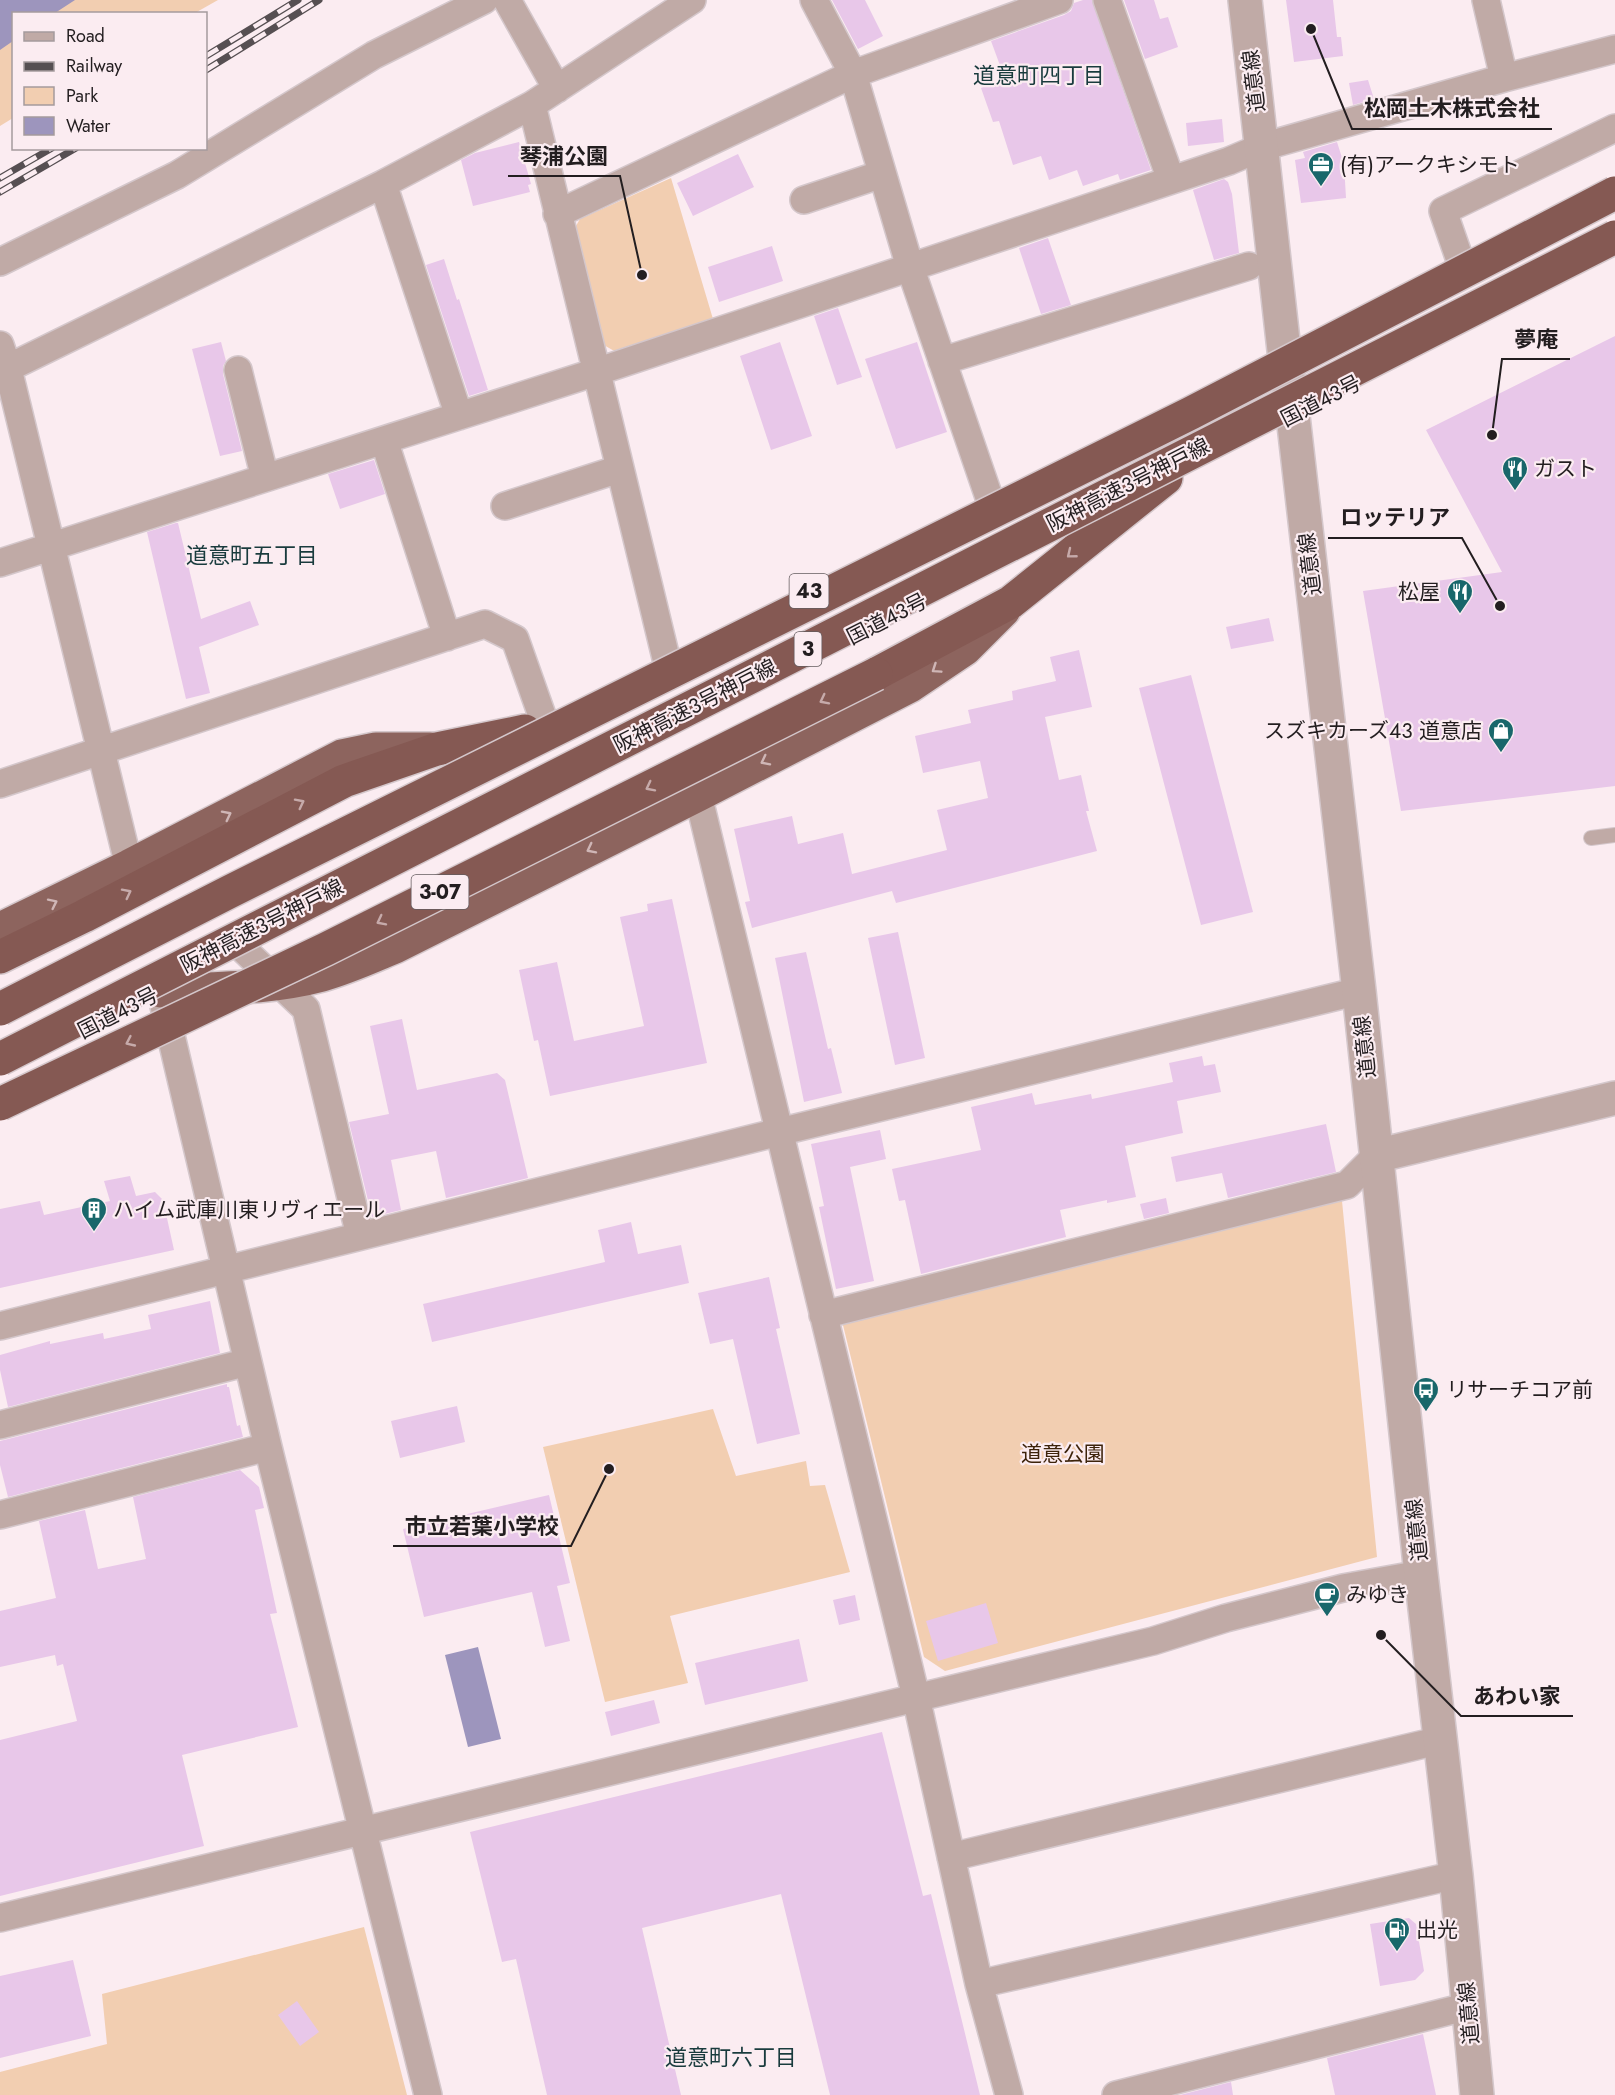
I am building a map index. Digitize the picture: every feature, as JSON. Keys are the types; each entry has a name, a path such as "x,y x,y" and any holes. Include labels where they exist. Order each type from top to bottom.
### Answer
{"highway":[{"name":"43","path":"0,998 534,726 668,662 990,500 1615,180"},
{"name":"阪神高速3号神戸線","path":"0,1009 1191,413 1615,193"},
{"name":"阪神高速3号神戸線","path":"0,1059 1615,237"},
{"name":"国道43号","path":"0,1072 244,950 852,637 1293,416 1615,251"},
{"path":"161,992 278,983 320,975 356,963 395,947 910,687 965,649 1011,602 1166,478"},
{"name":"3-07","path":"0,1104 326,949 876,674 1011,602"},
{"path":"0,957 344,781 437,749 534,726"},
{"path":"0,929 129,866 342,756 376,749 437,749"}],"street":[{"path":"0,262 177,175 374,55 484,0"},
{"path":"507,0 557,89"},
{"path":"129,866 3,362 383,184 532,105 692,0"},
{"path":"814,0 853,74 910,267 990,500"},
{"path":"557,214 853,74 1059,0"},
{"path":"1107,0 1171,180"},
{"name":"道意線","path":"1245,0 1359,991 1421,1574 1456,1875 1477,2095"},
{"path":"1486,0 1504,78"},
{"path":"0,563 596,372 1229,161 1262,147 1615,49"},
{"path":"532,105 668,662"},
{"path":"1460,260 1443,211 1615,128"},
{"path":"804,200 882,174"},
{"path":"383,184 459,416"},
{"path":"942,361 1249,266"},
{"path":"238,370 265,478"},
{"path":"384,440 447,637"},
{"path":"505,506 620,469"},
{"path":"0,784 485,624 515,639 534,726"},
{"path":"698,795 916,1697 980,1984 1009,2095"},
{"path":"244,950 306,1009 360,1236"},
{"path":"0,1326 779,1132 1359,991"},
{"path":"161,992 268,1448 428,2095"},
{"path":"823,1315 1347,1185 1376,1156 1615,1098"},
{"path":"0,1425 248,1362"},
{"path":"0,1515 268,1448"},
{"path":"0,1918 1153,1641 1227,1618 1343,1588 1421,1574"},
{"path":"951,1857 1441,1740"},
{"path":"980,1984 1456,1875"},
{"path":"1116,2095 1469,2006"}],"lane":[{"path":"1591,838 1615,835"}],"green space":[{"path":"0,0 218,0 197,12 12,12 12,119 0,126"},
{"path":"671,178 713,319 616,352 602,344 573,231 580,219"},
{"name":"道意公園","path":"1342,1201 1377,1557 945,1671 924,1657 842,1321"},
{"path":"713,1409 736,1476 806,1461 810,1486 825,1485 850,1572 670,1616 688,1683 605,1702 543,1447"},
{"path":"364,1927 407,2095 0,2095 0,2072 107,2044 102,1994"}],"water":[{"path":"0,0 75,0 57,12 12,12 12,42 0,50"},
{"path":"478,1647 501,1739 468,1747 445,1655"}],"building":[{"path":"832,0 865,0 883,36 858,49"},
{"path":"1092,0 1151,170 1120,180 1118,174 1083,186 1077,170 1049,180 1041,156 1013,165 999,121 993,122 981,88 1005,79 991,41 1064,15 1071,11 1074,3"},
{"path":"1124,0 1154,0 1160,19 1168,17 1178,47 1145,59"},
{"path":"1286,0 1333,0 1337,37 1341,37 1343,56 1294,62"},
{"path":"1368,80 1374,99 1353,105 1349,83"},
{"path":"1222,119 1224,142 1188,146 1186,123"},
{"path":"519,142 531,184 528,185 530,192 473,206 461,160 475,153"},
{"path":"1337,142 1344,164 1346,198 1301,203 1295,160 1305,158 1303,152"},
{"path":"738,154 754,187 693,216 677,183"},
{"path":"1224,179 1228,182 1232,194 1239,253 1214,260 1193,190"},
{"path":"1048,238 1071,305 1041,314 1019,248"},
{"path":"772,246 783,281 719,302 708,267"},
{"path":"444,259 488,390 469,396 426,265"},
{"path":"838,308 862,377 837,385 814,316"},
{"path":"1615,336 1615,786 1401,811 1363,591 1502,572 1426,430"},
{"path":"221,342 226,361 223,374 242,451 220,456 192,349"},
{"path":"780,342 812,436 771,450 740,356"},
{"path":"917,342 947,432 896,449 865,359"},
{"path":"374,460 385,494 340,509 328,474"},
{"path":"178,523 201,619 250,601 259,625 199,647 210,693 186,699 147,532"},
{"path":"1269,618 1274,641 1231,649 1226,627"},
{"path":"1079,650 1092,707 1045,717 1059,780 1081,775 1089,811 1086,811 1097,851 896,903 892,891 752,928 745,902 750,901 734,829 792,816 798,844 843,833 852,874 947,850 937,810 988,798 980,761 923,773 915,736 971,723 968,710 1013,700 1012,691 1056,681 1050,657"},
{"path":"1191,675 1253,912 1201,925 1139,688"},
{"path":"672,899 707,1063 550,1096 538,1040 534,1041 519,970 557,962 574,1041 644,1026 620,917 648,911 647,904"},
{"path":"898,932 925,1058 895,1065 868,938"},
{"path":"806,952 828,1049 831,1048 842,1093 804,1102 775,958"},
{"path":"402,1019 417,1090 497,1073 505,1080 528,1178 446,1198 436,1151 391,1160 401,1210 372,1217 349,1122 389,1114 370,1026"},
{"path":"1202,1056 1204,1066 1215,1064 1221,1092 1177,1101 1183,1133 1125,1146 1136,1197 1107,1203 1107,1200 1060,1210 1066,1237 921,1274 905,1200 899,1201 892,1169 981,1150 971,1107 1032,1093 1035,1105 1091,1094 1092,1099 1173,1082 1169,1063"},
{"path":"1326,1124 1336,1172 1228,1198 1222,1173 1176,1182 1171,1157"},
{"path":"880,1130 886,1159 850,1167 874,1281 836,1289 819,1207 824,1206 811,1144"},
{"name":"ハイム武庫川東リヴィエール","path":"130,1176 136,1196 155,1192 163,1200 174,1250 0,1288 0,1209 40,1201 44,1215 110,1201 104,1181"},
{"path":"1166,1198 1169,1213 1144,1219 1140,1204"},
{"path":"631,1222 638,1254 681,1245 689,1283 432,1342 423,1304 605,1262 598,1230"},
{"path":"769,1277 780,1328 776,1329 800,1434 757,1444 733,1339 710,1344 698,1293"},
{"path":"210,1301 220,1353 8,1407 0,1370 0,1355 50,1341 50,1344 103,1333 104,1339 151,1329 148,1315"},
{"path":"227,1384 237,1426 240,1425 243,1437 8,1497 0,1465 0,1441"},
{"path":"457,1406 465,1442 400,1458 391,1421"},
{"path":"240,1470 259,1487 264,1508 255,1510 277,1613 270,1614 298,1727 182,1755 204,1846 0,1896 0,1740 77,1721 63,1664 57,1666 55,1655 0,1667 0,1611 56,1598 39,1521 85,1510 98,1569 146,1559 133,1497"},
{"path":"549,1495 570,1583 557,1586 570,1641 545,1647 532,1592 424,1617 403,1529"},
{"path":"855,1595 860,1620 839,1625 833,1600"},
{"path":"986,1603 998,1643 938,1661 926,1621"},
{"path":"799,1639 808,1681 705,1705 695,1663"},
{"path":"654,1700 660,1723 611,1736 605,1712"},
{"path":"882,1732 923,1896 931,1894 980,2095 830,2095 781,1894 642,1928 681,2095 547,2095 516,1959 502,1962 470,1832"},
{"path":"1409,1918 1416,1924 1424,1971 1415,1980 1380,1986 1370,1924"},
{"path":"73,1960 91,2036 0,2058 0,1976"},
{"path":"297,2001 319,2032 300,2046 278,2015"},
{"path":"1423,2034 1436,2095 1335,2095 1327,2058"},
{"path":"1231,2082 1233,2095 1180,2095"}],"railway":[{"path":"207,55 298,0"},
{"path":"207,69 319,0"},
{"path":"0,178 49,150"},
{"path":"0,192 73,150"}],"place":[{"name":"松岡土木株式会社","path":"1311,29"},
{"name":"(有)アークキシモト","path":"1321,188"},
{"name":"琴浦公園","path":"642,275"},
{"name":"夢庵","path":"1492,435"},
{"name":"ガスト","path":"1515,492"},
{"name":"ロッテリア","path":"1500,606"},
{"name":"松屋","path":"1460,615"},
{"name":"スズキカーズ43 道意店","path":"1501,754"},
{"name":"ハイム武庫川東リヴィエール","path":"94,1233"},
{"name":"リサーチコア前","path":"1426,1413"},
{"name":"市立若葉小学校","path":"609,1469"},
{"name":"みゆき","path":"1327,1618"},
{"name":"あわい家","path":"1381,1635"},
{"name":"出光","path":"1397,1953"}],"district":[{"name":"道意町四丁目","path":"1039,75"},
{"name":"道意町五丁目","path":"252,555"},
{"name":"道意町六丁目","path":"731,2057"}]}
